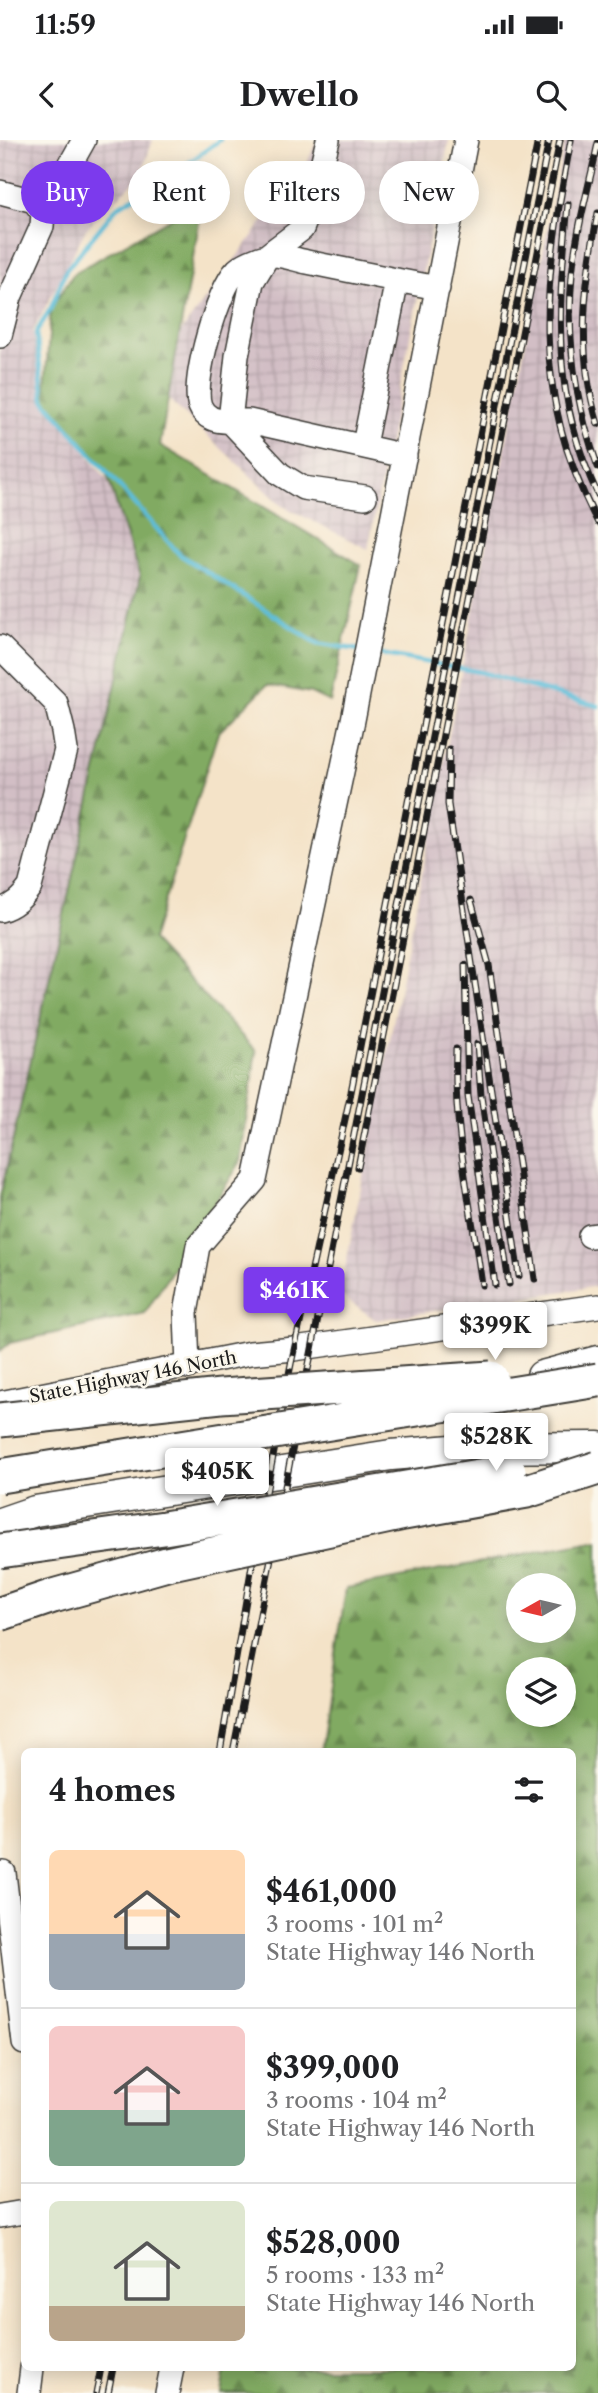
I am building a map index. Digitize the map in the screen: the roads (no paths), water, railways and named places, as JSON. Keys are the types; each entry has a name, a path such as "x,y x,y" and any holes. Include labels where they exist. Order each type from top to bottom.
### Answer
{"highway":[{"path":"0,1420 221,1396 598,1371"},
{"path":"0,1476 598,1380"},
{"path":"0,1551 164,1528 527,1469 598,1467"},
{"path":"0,1614 167,1564 404,1513 527,1491 598,1467"}],"main road":[{"path":"0,1459 133,1446 405,1411 598,1361"},
{"path":"0,1523 35,1511 391,1455 476,1448 598,1447"}],"street":[{"path":"72,161 84,140"},
{"path":"328,140 312,204 302,229 268,254 237,270 224,290 212,321 199,374 198,398 201,409 219,422 249,421 405,456"},
{"path":"188,1367 186,1313 198,1246 255,1180 353,720 466,140"},
{"path":"0,192 21,198"},
{"path":"0,336 10,297 42,224"},
{"path":"268,254 438,288"},
{"path":"268,254 252,282 237,355 230,421 280,474 303,488 365,497"},
{"path":"364,445 397,280"},
{"path":"0,647 56,703 66,750 30,887 21,899 0,910"},
{"name":"State Highway 146 North","path":"0,1403 250,1353 598,1306"},
{"path":"4,1873 21,2018"},
{"path":"0,2216 21,2212"},
{"path":"29,2393 32,2371"},
{"path":"167,2393 171,2371"}],"waterway":[{"path":"220,140 177,171 117,207 66,270 51,308 36,333 44,400 179,554 317,643 359,650"},
{"path":"375,653 480,672 598,706"}],"railway":[{"path":"221,1748 252,1565 291,1364 351,1092 538,140"},
{"path":"234,1748 549,140"},
{"path":"358,1167 560,140"},
{"path":"571,140 554,241 548,334 560,427 576,474 598,523"},
{"path":"598,143 574,258 570,299 574,372 590,444 598,467"},
{"path":"568,204 560,317 561,352 572,422 598,495"},
{"path":"598,213 589,266 585,318 587,371 598,424"},
{"path":"449,749 448,804 519,1276"},
{"path":"471,900 489,965 535,1279"},
{"path":"465,965 468,1096 495,1285"},
{"path":"477,1044 481,1095 509,1284"},
{"path":"456,1049 460,1138 482,1285"},
{"path":"96,2393 100,2371"},
{"path":"108,2393 112,2371"}]}
